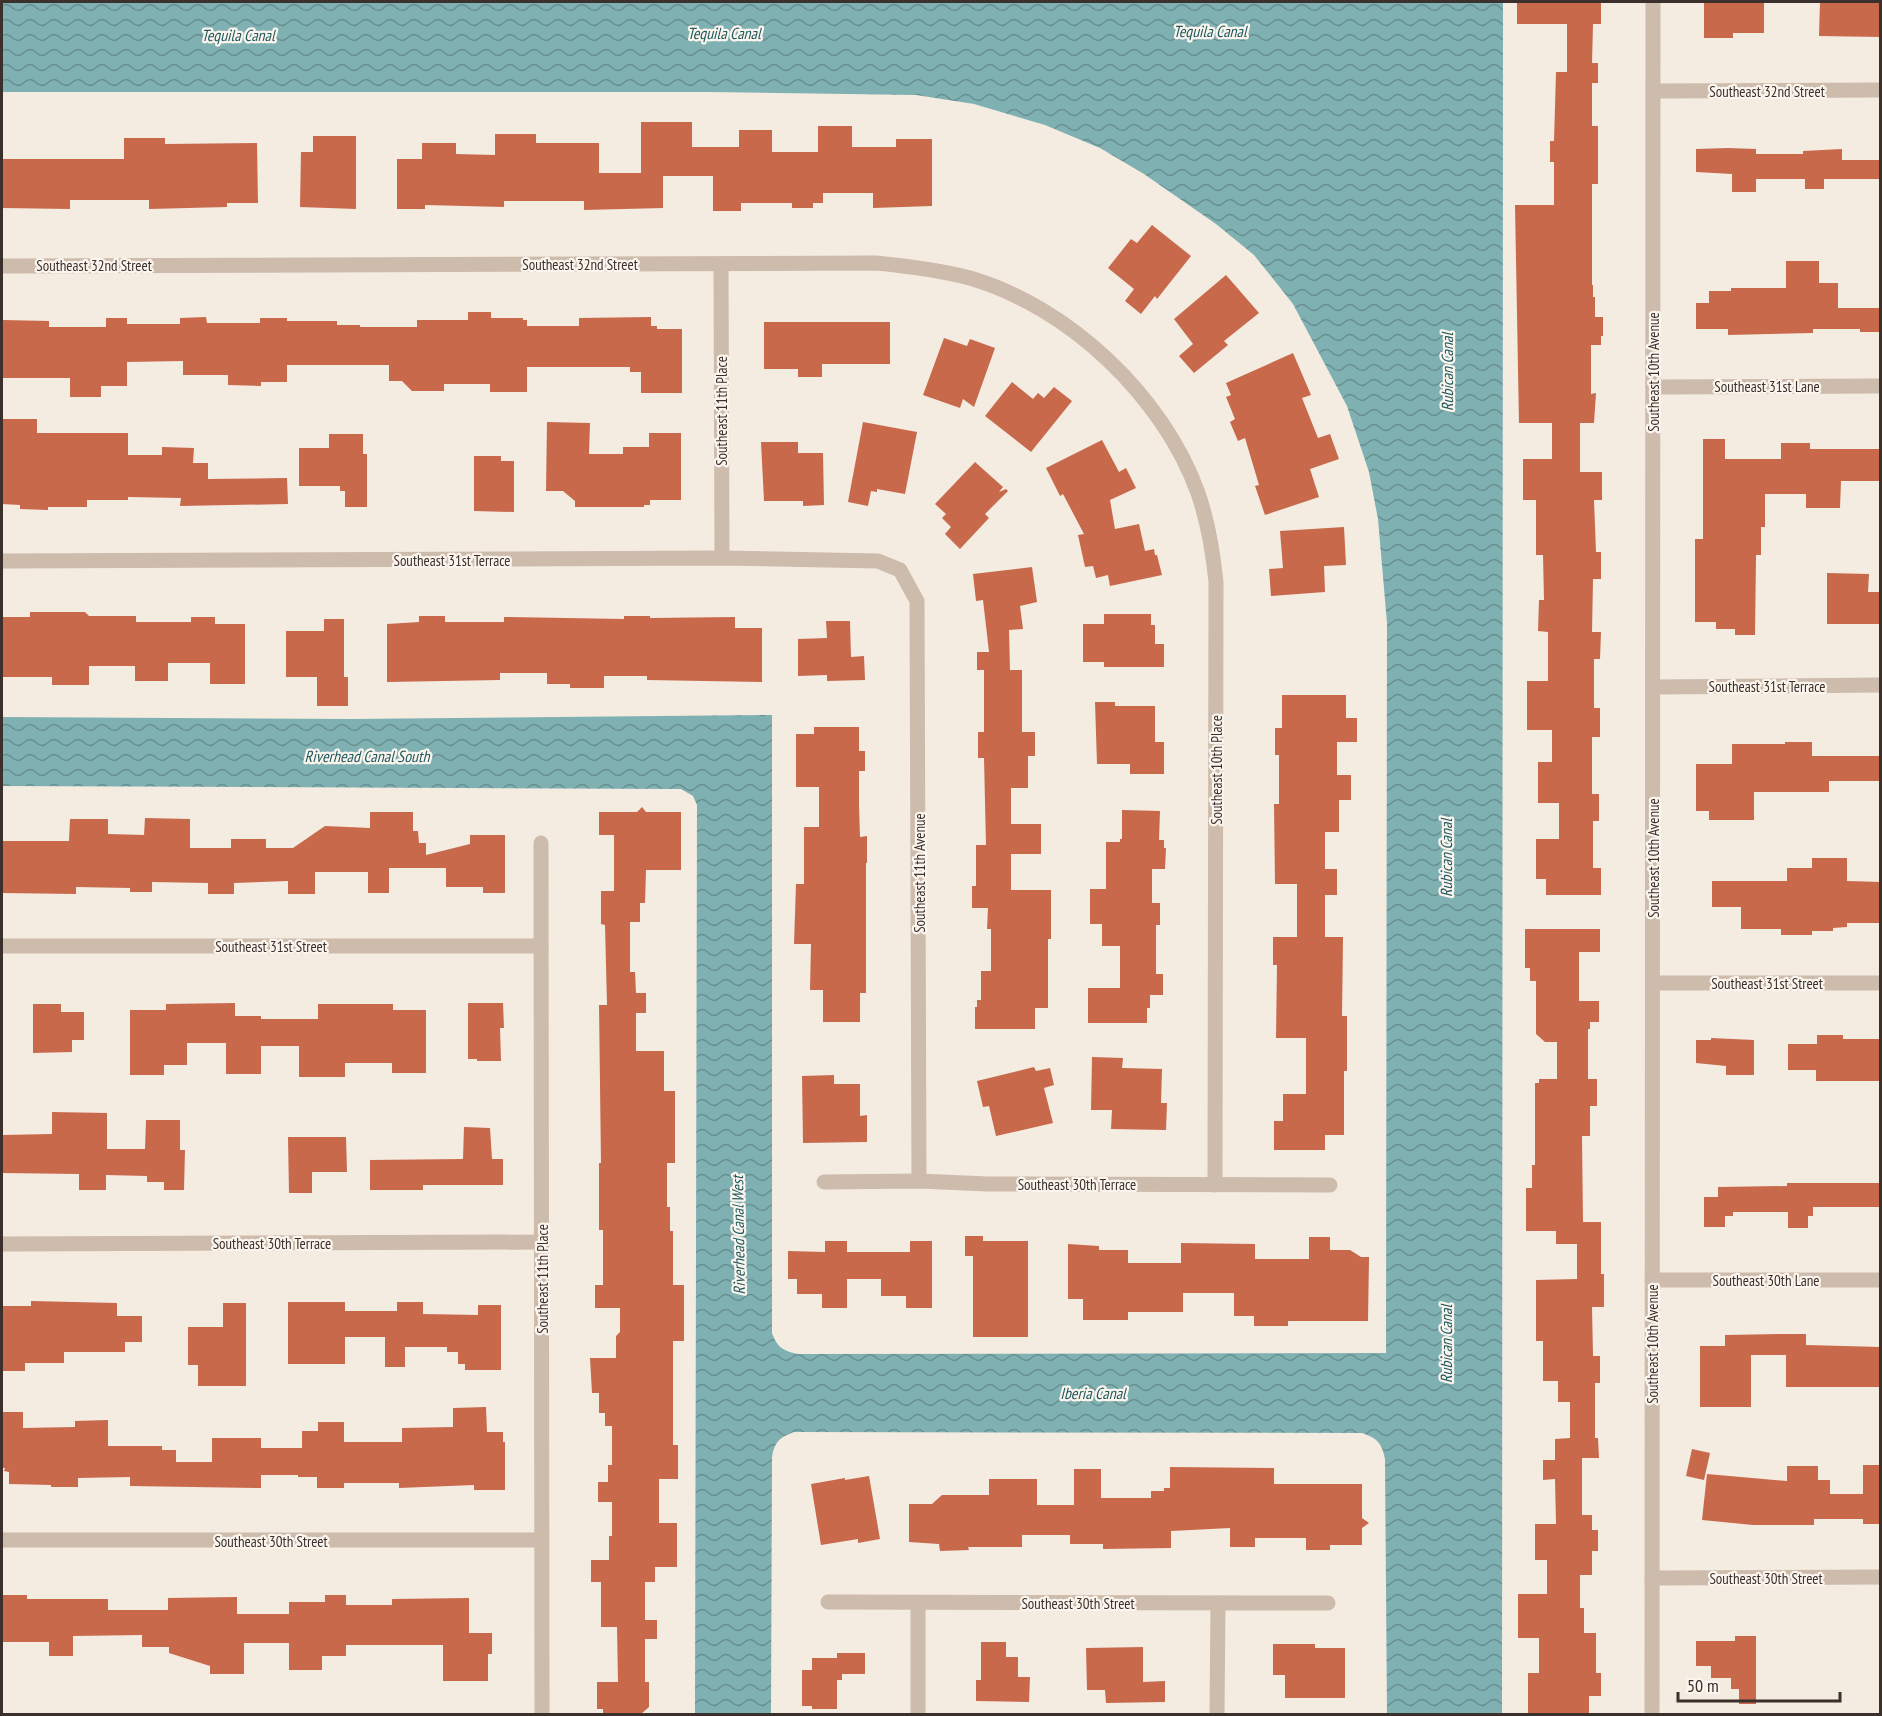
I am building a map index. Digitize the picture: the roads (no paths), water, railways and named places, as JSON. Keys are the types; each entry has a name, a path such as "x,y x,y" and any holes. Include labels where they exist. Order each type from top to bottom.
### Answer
{"street":[{"name":"Southeast 10th Avenue","path":"1652,1714 1653,2"},
{"name":"Southeast 32nd Street","path":"1653,91 1881,90"},
{"name":"Southeast 32nd Street","path":"2,266 876,263 919,268 971,279 1026,302 1076,332 1126,378"},
{"name":"Southeast 11th Place","path":"721,264 722,558"},
{"name":"Southeast 10th Place","path":"1126,378 1161,420 1188,468 1207,522 1214,562 1217,828 1215,1185"},
{"name":"Southeast 31st Lane","path":"1653,387 1881,386"},
{"name":"Southeast 31st Terrace","path":"2,561 722,558 878,561 900,570"},
{"name":"Southeast 11th Avenue","path":"900,570 917,601 919,1181"},
{"name":"Southeast 31st Terrace","path":"1653,687 1881,685"},
{"name":"Southeast 11th Place","path":"542,843 542,1714"},
{"name":"Southeast 31st Street","path":"2,946 542,946"},
{"name":"Southeast 31st Street","path":"1653,983 1881,983"},
{"name":"Southeast 30th Terrace","path":"824,1182 1330,1185"},
{"name":"Southeast 30th Terrace","path":"2,1244 543,1242"},
{"name":"Southeast 30th Lane","path":"1652,1280 1881,1280"},
{"name":"Southeast 30th Street","path":"2,1540 541,1540"},
{"name":"Southeast 30th Street","path":"1652,1578 1881,1577"},
{"name":"Southeast 30th Street","path":"828,1602 1328,1603"},
{"path":"918,1603 918,1714"},
{"path":"1217,1714 1218,1603"}],"water":[{"path":"2,2 1503,2 1502,1714 1387,1714 1385,1459 1375,1439 1362,1433 794,1432 778,1441 772,1458 771,1714 695,1714 697,805 693,796 681,789 2,786 2,717 352,719 772,715 772,1333 778,1345 784,1350 798,1354 1386,1353 1387,623 1378,519 1369,472 1347,406 1293,304 1254,255 1216,224 1144,174 1100,148 1045,125 974,104 916,95 710,92 2,92"}],"water label":[{"name":"Tequila Canal","path":"1210,31"},
{"name":"Tequila Canal","path":"724,33"},
{"name":"Tequila Canal","path":"238,35"},
{"name":"Rubican Canal","path":"1447,372"},
{"name":"Riverhead Canal South","path":"367,756"},
{"name":"Rubican Canal","path":"1446,858"},
{"name":"Riverhead Canal West","path":"738,1235"},
{"name":"Rubican Canal","path":"1446,1344"},
{"name":"Iberia Canal","path":"1093,1393"}]}
